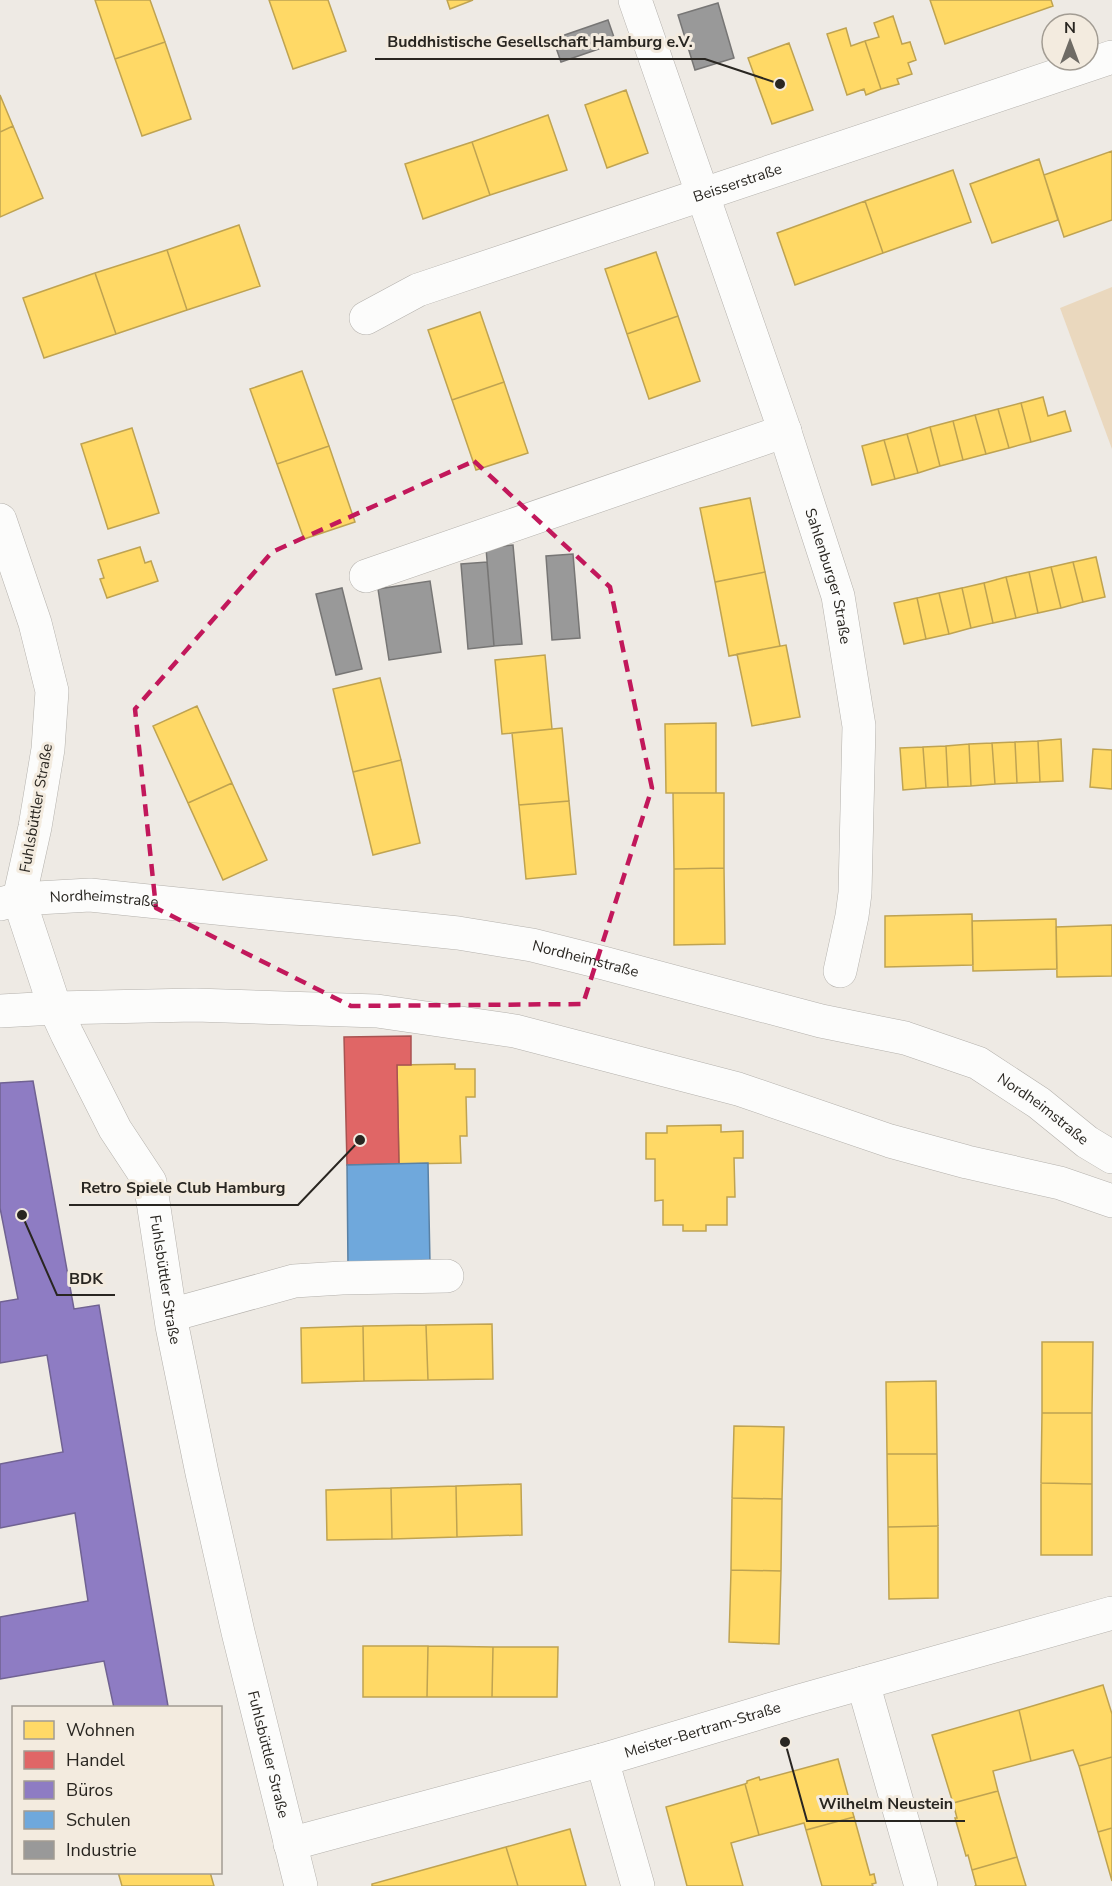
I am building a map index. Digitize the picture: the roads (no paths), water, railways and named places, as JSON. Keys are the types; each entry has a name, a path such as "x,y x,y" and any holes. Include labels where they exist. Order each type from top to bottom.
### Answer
{"main road":[{"name":"Sahlenburger Straße","path":"635,0 785,431 838,596 859,726 855,893 840,971"},
{"name":"Beisserstraße","path":"366,318 418,290 1112,57"},
{"path":"366,576 785,431"},
{"name":"Fuhlsbüttler Straße","path":"0,520 35,622 52,691 48,749 35,827 10,902 55,1008 116,1129 150,1182 171,1315 202,1473 301,1886"},
{"name":"Nordheimstraße","path":"10,902 90,895 458,933 532,945 821,1021 905,1038 978,1063 1039,1103 1087,1142 1112,1157"},
{"path":"0,1011 195,1005 377,1011 515,1031 738,1089 890,1142 1060,1184 1112,1201"},
{"path":"171,1315 294,1281 447,1276"},
{"name":"Meister-Bertram-Straße","path":"290,1844 602,1760 1112,1613"},
{"path":"863,1683 921,1886"},
{"path":"602,1760 638,1886"}],"place":[{"name":"Buddhistische Gesellschaft Hamburg e.V.","path":"780,84"},
{"name":"Retro Spiele Club Hamburg","path":"360,1140"},
{"name":"BDK","path":"22,1215"},
{"name":"Wilhelm Neustein","path":"785,1742"}]}
